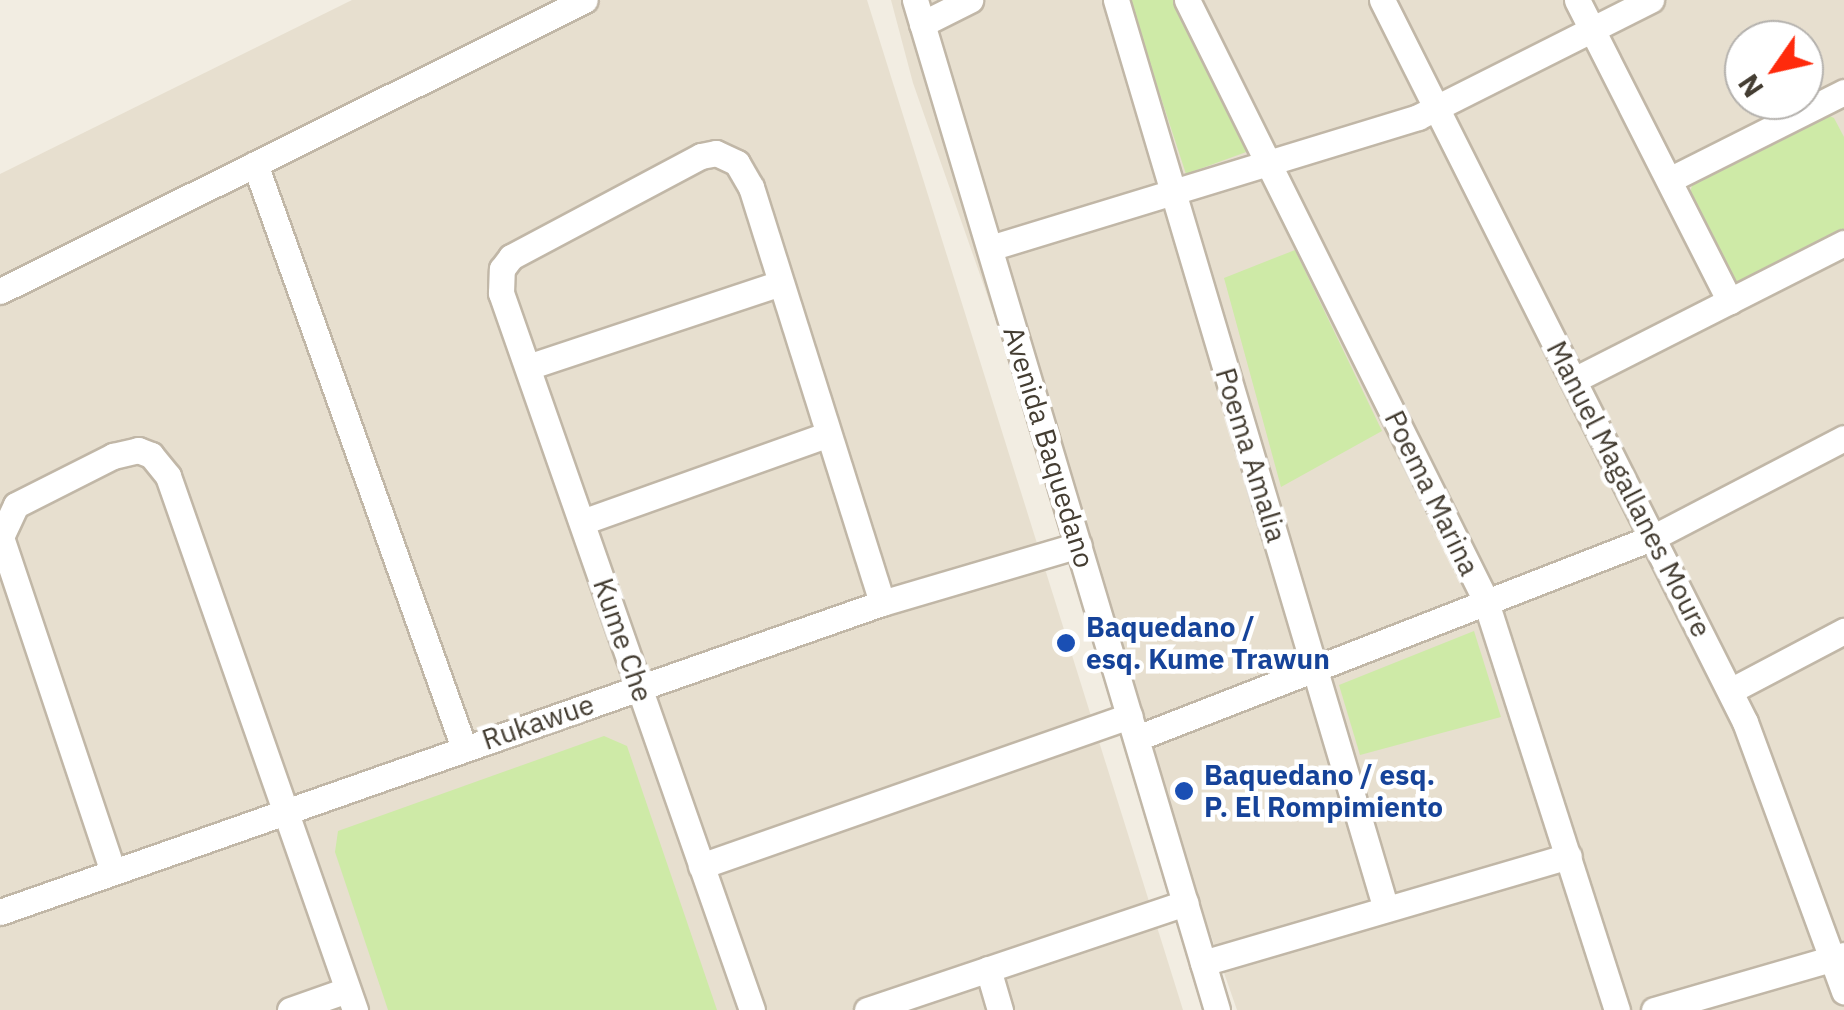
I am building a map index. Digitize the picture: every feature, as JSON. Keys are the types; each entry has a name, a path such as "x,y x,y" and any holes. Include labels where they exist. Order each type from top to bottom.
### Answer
{"street":[{"path":"0,292 585,0"},
{"path":"918,12 970,0"},
{"name":"Poema Amalia","path":"1116,0 1386,909"},
{"name":"Poema Marina","path":"1187,0 1485,600 1617,1010"},
{"name":"Manuel Magallanes Moure","path":"1382,0 1730,690 1839,956 1844,991"},
{"path":"1577,0 1730,301"},
{"path":"990,248 1437,109 1651,0"},
{"name":"Avenida Baquedano","path":"918,12 1217,1010"},
{"path":"1668,180 1842,99"},
{"name":"Kume Che","path":"752,1010 501,293 502,269 519,252 701,156 730,158 751,188 780,283"},
{"path":"255,164 464,748"},
{"path":"1574,380 1844,243"},
{"path":"528,367 780,283 882,603"},
{"path":"582,522 827,435"},
{"path":"701,866 1314,668 1654,537 1844,438"},
{"path":"113,872 3,555 2,529 16,505 113,456 146,452 168,476 351,1000 290,1010"},
{"name":"Rukawue","path":"0,912 882,603 1079,544"},
{"path":"1730,690 1844,631"},
{"path":"1203,962 1569,856"},
{"path":"866,1010 1185,902"},
{"path":"1654,1010 1839,956"},
{"path":"988,969 1000,1010"}],"shaded area":[{"path":"352,0 867,0 1183,1010 0,1010 0,174"},
{"path":"891,0 1844,0 1844,1010 1237,1010 913,83"}],"green space":[{"path":"1129,0 1177,0 1249,151 1186,174"},
{"path":"1824,114 1834,118 1844,137 1844,236 1751,283 1736,281 1690,193 1694,178 1805,120 1824,120"},
{"path":"1295,250 1382,431 1281,487 1224,278"},
{"path":"1474,631 1501,717 1360,755 1339,685"},
{"path":"604,736 627,746 717,1010 388,1010 335,852 338,831"}],"place":[{"name":"Baquedano / esq. Kume Trawun","path":"1066,643"},
{"name":"Baquedano / esq. P. El Rompimiento","path":"1184,791"}]}
